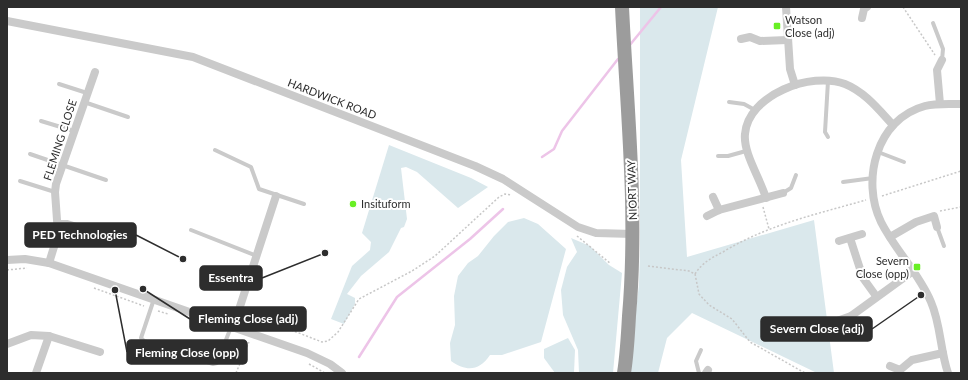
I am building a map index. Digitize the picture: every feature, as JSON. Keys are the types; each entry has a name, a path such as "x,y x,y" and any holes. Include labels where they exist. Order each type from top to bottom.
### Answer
{"highway":[{"name":"NIORT WAY","path":"622,7 626,103 632,177 633,234 632,278 624,373"}],"street":[{"path":"786,7 790,69 795,85"},
{"path":"862,18 864,9 867,7"},
{"name":"HARDWICK ROAD","path":"7,21 194,57 474,166 503,179 578,227 596,233 633,234"},
{"path":"741,39 750,37 760,41 787,40"},
{"path":"940,104 937,70 942,60"},
{"name":"FLEMING CLOSE","path":"49,263 58,234 55,192 74,131 95,72"},
{"path":"763,198 758,175 746,151 745,135 747,122 755,110 768,98 795,85 828,80 844,84 859,91 893,125"},
{"path":"948,373 936,315 931,301 881,221 873,199 873,178 874,160 881,143 893,125 908,113 924,106 961,104"},
{"path":"707,216 719,210 783,193"},
{"path":"232,327 276,196"},
{"path":"713,197 719,210"},
{"path":"890,237 916,222 934,216 937,227"},
{"path":"839,241 862,234"},
{"path":"850,238 863,278 876,296"},
{"path":"7,260 24,260 49,263 307,353 330,364 342,373"},
{"path":"837,321 851,316 876,296 913,271"},
{"path":"851,316 857,328"},
{"path":"7,344 31,335 49,336 100,352"},
{"path":"36,373 49,336"},
{"path":"890,366 900,372 912,360 943,353"}],"lane":[{"path":"933,23 943,49 942,60"},
{"path":"828,80 825,132 828,137"},
{"path":"60,84 87,93"},
{"path":"84,102 128,117"},
{"path":"729,102 744,104 755,110"},
{"path":"41,121 74,131"},
{"path":"215,150 251,167 259,189 276,196 304,204"},
{"path":"718,156 728,156 746,151"},
{"path":"878,152 904,162"},
{"path":"30,154 106,180"},
{"path":"783,193 791,188 796,175"},
{"path":"843,182 873,178"},
{"path":"20,181 55,192"},
{"path":"58,222 67,222 92,230"},
{"path":"937,227 944,246"},
{"path":"191,230 257,256"},
{"path":"154,299 141,338 144,341 213,364 217,363 232,327"},
{"path":"699,373 696,361 701,350"}],"path":[{"path":"903,7 932,52 942,60"},
{"path":"805,373 750,342 732,319 709,305 699,294 695,274 701,265 740,241 769,229 961,172"},
{"path":"236,373 258,322 286,328 322,342 328,341 338,332 359,299 412,271 435,256 499,197 505,194 516,196"},
{"path":"763,198 769,229"},
{"path":"934,216 942,211 961,207"},
{"path":"575,234 611,264"},
{"path":"648,266 689,271 695,274"},
{"path":"7,270 29,268"},
{"path":"93,288 145,306"}],"shaded area":[{"path":"640,7 718,7 681,160 687,257 814,220 834,373 817,373 692,313 667,338 658,373 629,373 639,284 640,251"},
{"path":"389,145 471,178 488,187 458,208 417,172 406,167 401,168 407,219 389,252 361,276 347,294 355,298 355,304 344,324 331,319 352,266 370,250 371,242 362,233"},
{"path":"524,218 538,224 566,249 541,342 502,355 490,355 477,367 467,368 457,365 451,361 450,343 455,325 454,296 458,276 468,263 478,256 494,236 508,222"},
{"path":"571,238 590,246 609,265 622,273 613,373 579,373 578,350 563,315 561,290 567,267 577,252"},
{"path":"568,338 575,350 574,373 555,373 544,358 544,349"}],"waterway":[{"path":"629,46 661,7"},
{"path":"542,157 554,149 562,131 618,59"},
{"path":"359,357 397,297 470,239 503,209"}],"place":[{"name":"Watson Close (adj)","path":"777,26"},
{"name":"Insituform","path":"353,204"},
{"name":"Essentra","path":"325,253"},
{"name":"PED Technologies","path":"183,259"},
{"name":"Severn Close (opp)","path":"917,267"},
{"name":"Fleming Close (adj)","path":"143,289"},
{"name":"Fleming Close (opp)","path":"115,290"},
{"name":"Severn Close (adj)","path":"921,295"}]}
